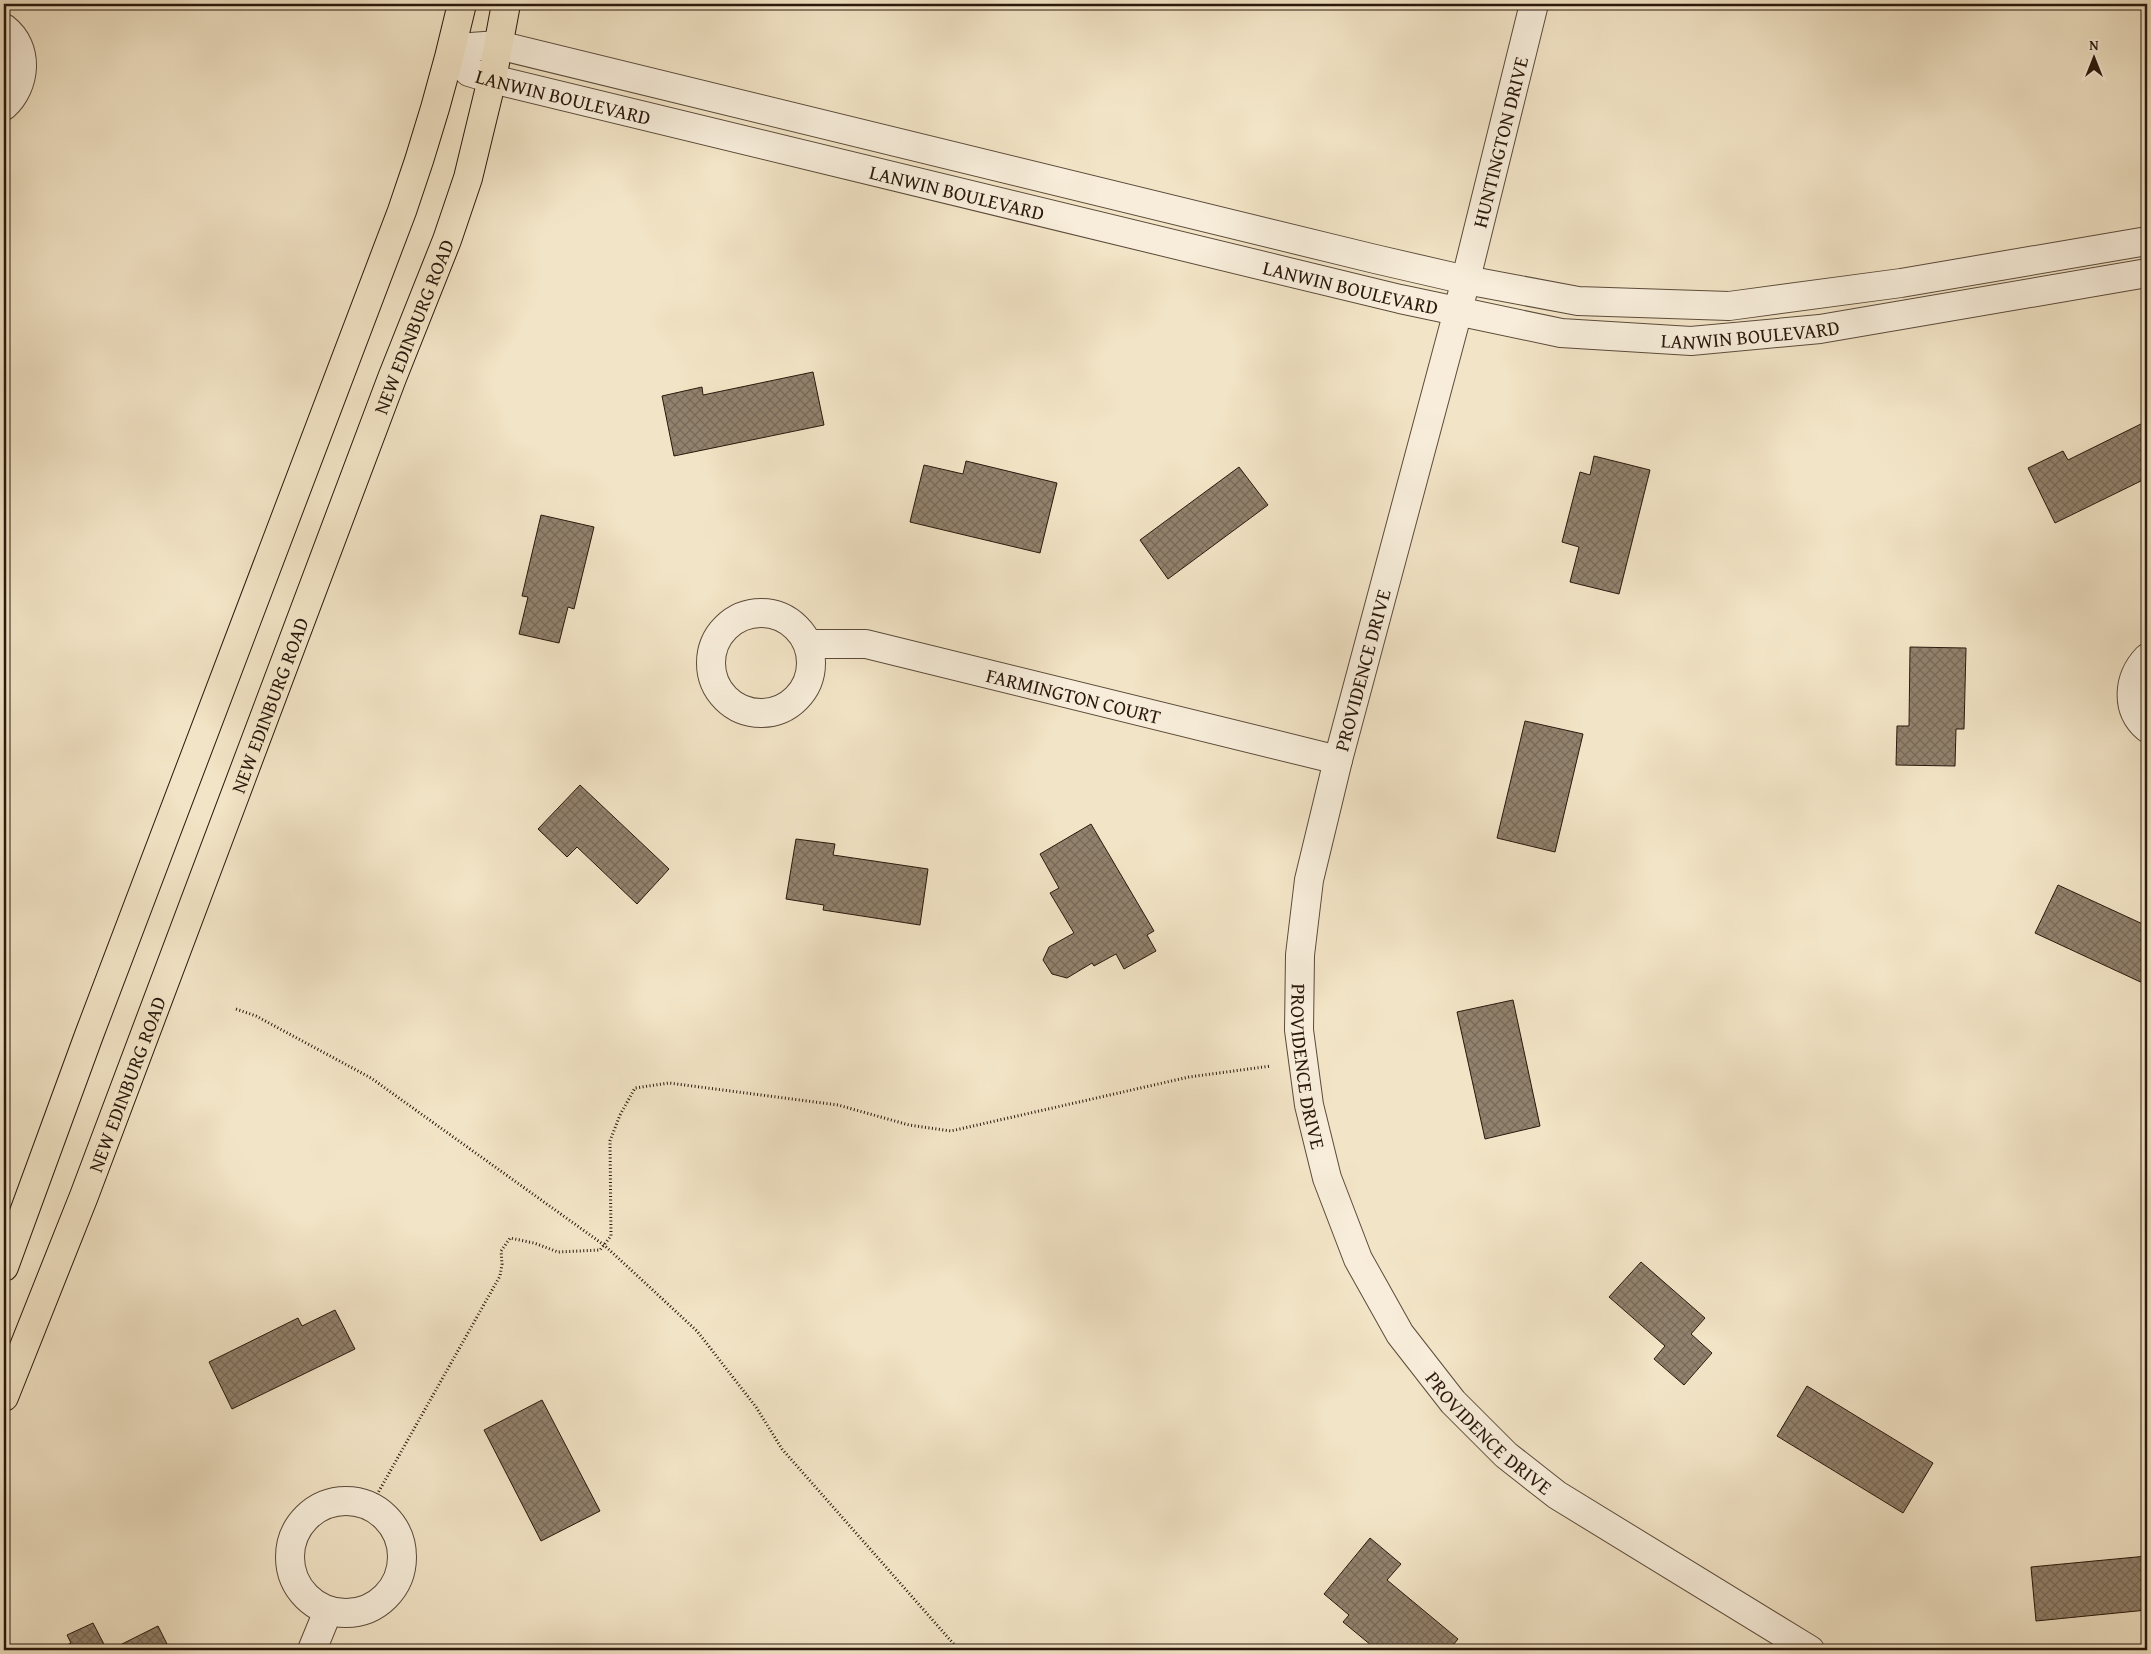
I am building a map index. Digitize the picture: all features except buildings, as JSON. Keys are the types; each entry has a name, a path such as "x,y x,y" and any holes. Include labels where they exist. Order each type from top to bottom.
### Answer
{"main road":[{"path":"4,1267 89,1035 402,211 420,160 451,53 462,4"},
{"name":"NEW EDINBURG ROAD","path":"4,1397 84,1196 392,378 447,240 468,178 492,79 506,4"}],"street":[{"name":"HUNTINGTON DRIVE","path":"1466,280 1534,4"},
{"path":"4,28 19,47 23,67 18,90 4,106"},
{"name":"LANWIN BOULEVARD","path":"2147,241 1902,283 1729,306 1578,301 1466,280 498,45 471,47 451,53 469,72 492,79 1400,299 1561,332 1692,341 1820,329 2147,273"},
{"name":"PROVIDENCE DRIVE","path":"1466,280 1338,760 1309,880 1300,955 1299,1030 1309,1105 1326,1178 1358,1259 1400,1334 1453,1402 1506,1455 1557,1495 1810,1650"},
{"name":"FARMINGTON COURT","path":"808,644 866,644 1338,760"},
{"path":"2147,658 2140,666 2132,682 2131,699 2141,722 2147,728"},
{"path":"352,1500 380,1511 393,1525 401,1541 403,1561 399,1576 390,1593 380,1602 362,1611 348,1613 328,1611 305,1596 294,1580 289,1560 292,1538 298,1526 312,1511 332,1502 352,1500"},
{"path":"312,1650 328,1611"}],"path":[{"path":"236,1009 256,1016 371,1078 604,1245 697,1330 756,1407 782,1449 959,1650"},
{"path":"370,1507 500,1276 502,1264 501,1251 510,1238 534,1243 558,1252 600,1250 611,1236 610,1140 620,1115 635,1088 669,1083 819,1103 838,1106 909,1125 951,1131 1190,1076 1303,1062"}]}
